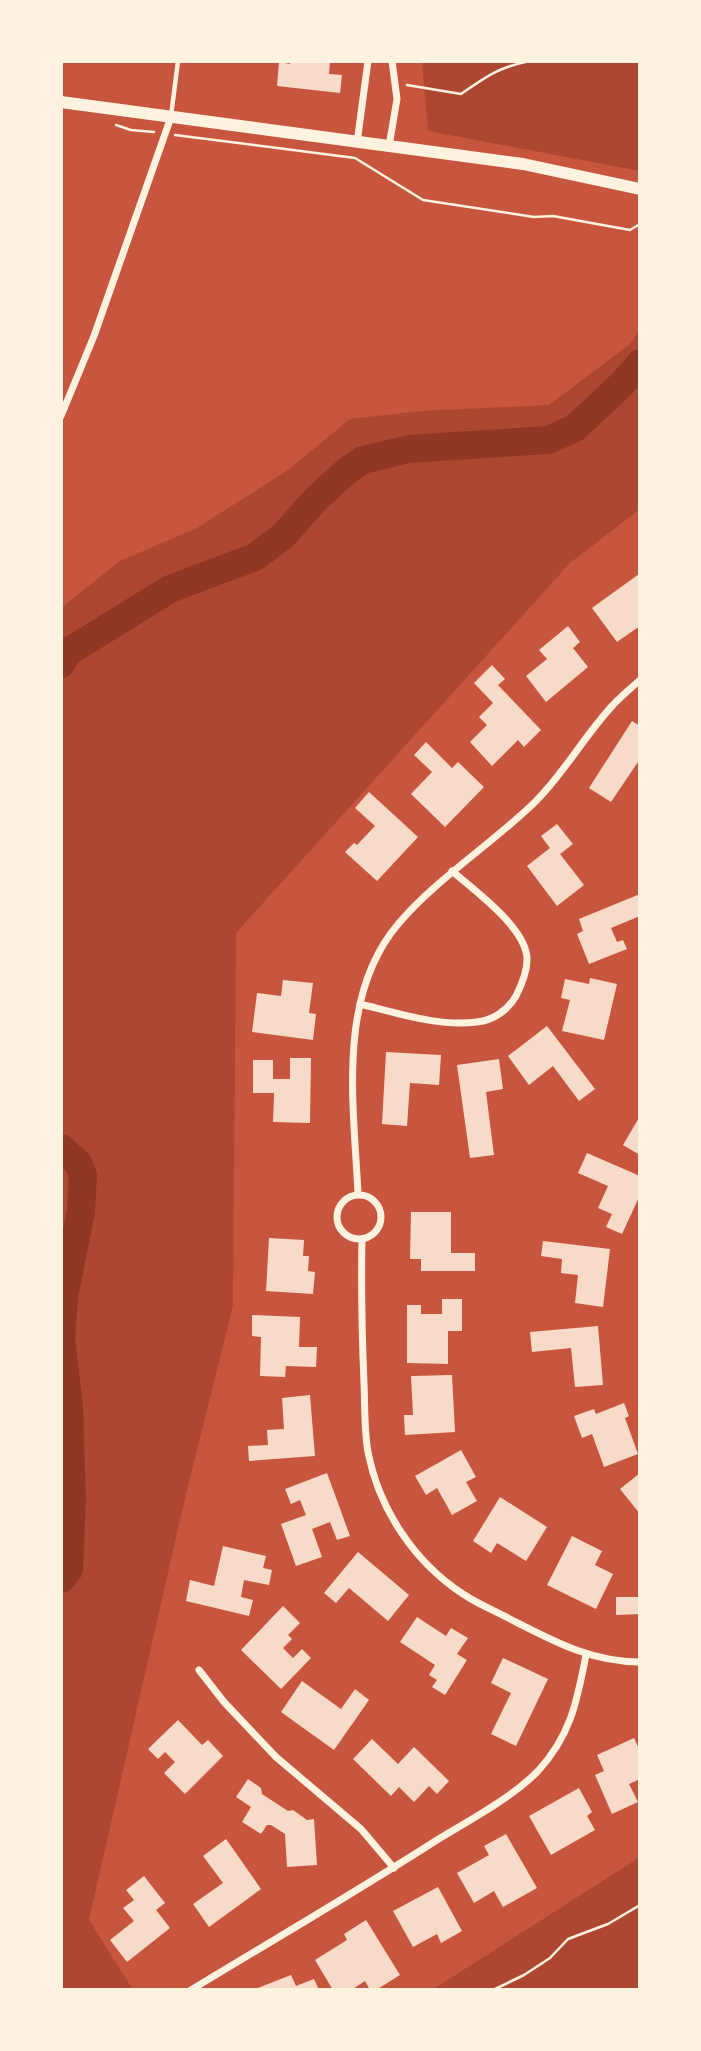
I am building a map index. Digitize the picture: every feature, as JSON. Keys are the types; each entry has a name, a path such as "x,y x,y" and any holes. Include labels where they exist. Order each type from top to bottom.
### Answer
{"main road":[{"path":"61,102 523,164 640,189"}],"street":[{"path":"357,143 368,61"},
{"path":"389,147 397,99 391,61"},
{"path":"61,416 94,336 171,117"},
{"path":"358,1194 353,1065 360,1004 368,976 383,944 399,923 452,871 498,837 555,783 612,706 640,680"},
{"path":"360,1004 427,1019 464,1023 491,1019 513,1001 522,985 527,959 522,941 496,909 452,871"},
{"path":"358,1194 374,1200 381,1214 380,1225 375,1232 362,1239 349,1237 342,1232 336,1218 339,1206 344,1200 358,1194"},
{"path":"362,1239 361,1320 367,1448 374,1480 386,1509 408,1541 435,1571 463,1594 569,1650 600,1659 640,1662"},
{"path":"191,1990 394,1868 495,1804 536,1772 554,1750 576,1708 586,1655"},
{"path":"199,1670 224,1702 276,1758 361,1829 394,1868"}],"lane":[{"path":"171,117 178,61"}],"path":[{"path":"394,82 461,94 506,66 530,61"},
{"path":"113,123 131,130 355,158 423,200 534,217 553,216 630,230 640,224"},
{"path":"493,1990 550,1958 568,1939 608,1924 640,1905"}],"shaded area":[{"path":"422,61 640,61 640,171 428,131"},
{"path":"640,329 640,509 570,563 236,933 233,1305 182,1511 89,1920 133,1990 61,1990 61,608 120,561 197,528 288,470 350,419 422,411 549,405 630,344"},
{"path":"640,1857 640,1990 432,1990"}],"building":[{"path":"290,61 330,61 329,74 342,75 340,93 277,86 279,62 290,64"},
{"path":"639,574 640,626 617,642 592,608"},
{"path":"568,626 580,642 573,648 588,667 546,702 526,676 547,659 539,650"},
{"path":"492,665 505,679 498,685 541,730 524,747 518,740 492,766 470,742 487,725 479,717 493,703 474,683"},
{"path":"632,721 640,726 640,759 611,802 589,788"},
{"path":"426,742 452,768 458,762 484,787 445,827 411,794 432,772 414,755"},
{"path":"369,792 418,837 377,881 345,852 354,843 357,845 375,826 355,808"},
{"path":"557,824 573,844 560,854 584,885 557,906 527,866 550,848 541,836"},
{"path":"640,894 640,916 611,928 617,942 623,940 627,949 589,964 577,934 583,931 579,919"},
{"path":"590,978 617,984 604,1040 562,1031 570,1000 561,998 565,979 589,984"},
{"path":"283,980 313,983 309,1013 316,1014 313,1040 252,1032 257,993 281,996"},
{"path":"547,1026 595,1089 579,1101 553,1066 529,1085 508,1056"},
{"path":"386,1052 441,1055 439,1085 410,1083 407,1126 382,1124"},
{"path":"290,1058 311,1058 310,1123 273,1122 274,1093 253,1093 253,1060 273,1060 273,1079 290,1079"},
{"path":"499,1059 503,1089 486,1092 494,1155 470,1158 457,1065"},
{"path":"640,1116 640,1155 623,1145"},
{"path":"587,1153 640,1176 640,1195 622,1234 606,1227 612,1214 598,1208 608,1186 578,1173"},
{"path":"411,1212 451,1212 451,1253 475,1253 475,1271 421,1271 421,1259 410,1259"},
{"path":"269,1238 304,1240 303,1256 309,1256 308,1271 315,1272 313,1294 266,1291"},
{"path":"543,1241 610,1249 603,1307 575,1303 578,1275 561,1273 562,1259 541,1256"},
{"path":"442,1299 462,1299 462,1331 448,1331 448,1364 407,1363 407,1305 421,1305 421,1314 442,1314"},
{"path":"252,1315 300,1317 299,1347 317,1347 316,1367 286,1366 285,1377 260,1376 261,1337 252,1336"},
{"path":"598,1326 603,1385 575,1387 571,1348 532,1352 530,1332"},
{"path":"452,1375 455,1432 405,1435 404,1415 413,1415 411,1376"},
{"path":"310,1395 315,1456 249,1461 248,1446 268,1445 267,1430 284,1429 282,1398"},
{"path":"624,1403 629,1416 625,1418 638,1454 604,1467 592,1434 582,1438 574,1416 594,1409 596,1414"},
{"path":"461,1450 476,1477 466,1482 477,1501 452,1515 437,1488 426,1495 415,1476"},
{"path":"327,1473 350,1536 337,1540 330,1522 312,1529 322,1557 296,1566 281,1524 306,1515 300,1500 291,1504 285,1489"},
{"path":"640,1473 640,1514 620,1489"},
{"path":"500,1497 547,1527 526,1561 497,1543 491,1553 473,1541"},
{"path":"572,1536 602,1551 595,1565 613,1574 596,1609 547,1585"},
{"path":"223,1546 266,1556 263,1568 272,1570 269,1585 244,1580 241,1597 253,1600 249,1616 186,1601 190,1580 214,1586"},
{"path":"358,1552 409,1595 388,1621 349,1588 336,1603 324,1593"},
{"path":"616,1597 640,1597 640,1614 616,1615"},
{"path":"283,1606 300,1623 288,1635 292,1639 283,1648 293,1658 302,1649 311,1658 281,1689 241,1650"},
{"path":"417,1617 446,1636 451,1628 468,1638 457,1654 467,1660 445,1695 432,1687 437,1680 429,1675 435,1665 400,1642"},
{"path":"503,1658 548,1679 516,1746 491,1734 511,1693 491,1683"},
{"path":"302,1681 341,1709 355,1689 369,1700 334,1750 281,1712"},
{"path":"178,1720 202,1745 208,1740 223,1756 185,1794 164,1773 175,1762 165,1752 158,1759 148,1749"},
{"path":"634,1738 640,1751 640,1779 629,1784 638,1802 612,1814 595,1775 604,1771 597,1755"},
{"path":"372,1739 398,1764 414,1747 449,1781 437,1794 429,1786 414,1802 399,1787 391,1796 353,1759"},
{"path":"248,1779 261,1788 262,1794 288,1811 293,1810 307,1820 314,1819 317,1865 287,1867 285,1834 267,1825 261,1834 242,1822 251,1807 236,1797"},
{"path":"579,1788 592,1812 587,1816 595,1830 551,1855 529,1816"},
{"path":"506,1834 537,1888 503,1907 494,1891 474,1903 457,1873 489,1855 484,1846"},
{"path":"226,1839 261,1889 209,1927 193,1904 223,1883 203,1856"},
{"path":"144,1876 165,1903 156,1910 170,1928 127,1962 110,1940 134,1921 123,1908 134,1900 126,1890"},
{"path":"438,1887 462,1931 441,1943 437,1934 413,1947 393,1911"},
{"path":"366,1920 400,1975 376,1990 370,1990 365,1981 351,1990 333,1990 315,1960 347,1940 344,1934"},
{"path":"291,1975 296,1986 314,1979 319,1990 253,1990"}],"waterway":[{"path":"61,664 68,652 170,589 255,557 283,536 316,499 363,460 409,449 548,440 575,428 623,383 640,363"},
{"path":"61,1148 78,1163 83,1175 81,1211 64,1297 61,1338 69,1408 72,1499 69,1570 61,1579"}]}
